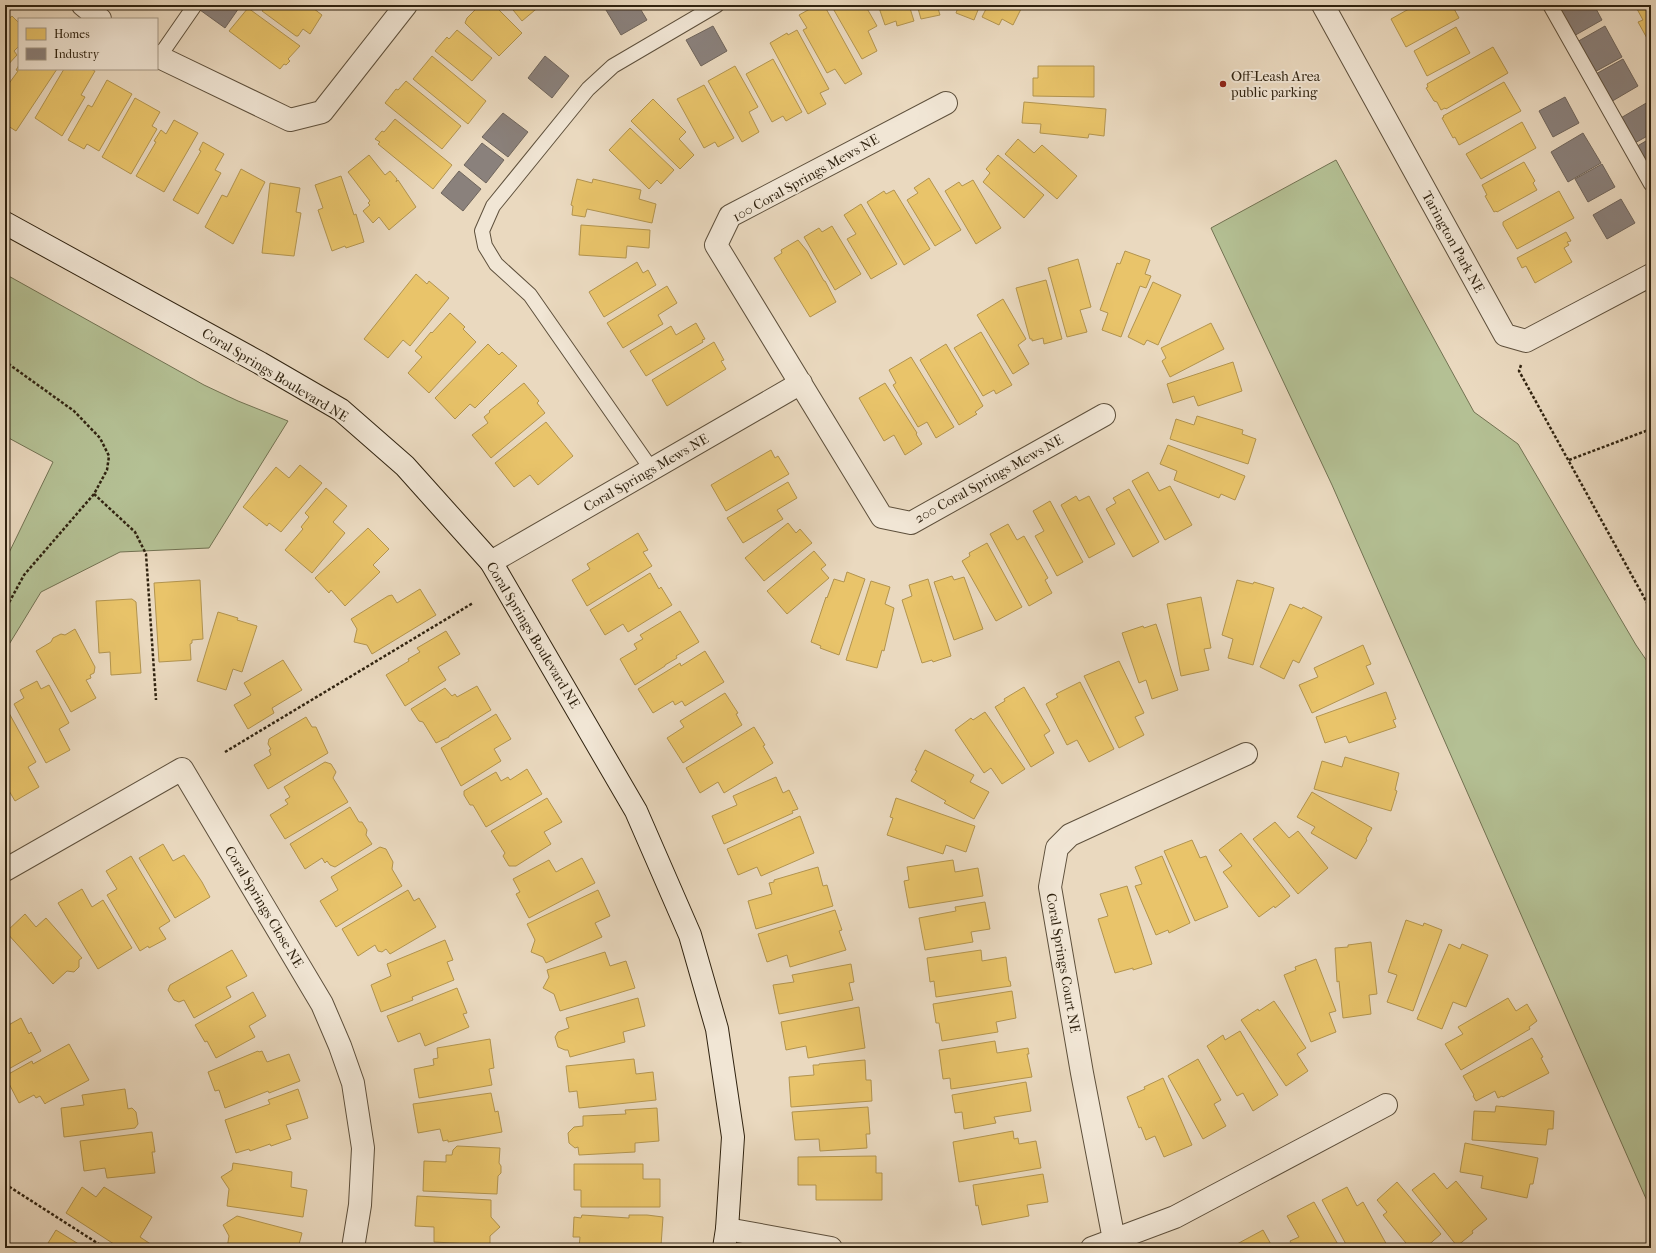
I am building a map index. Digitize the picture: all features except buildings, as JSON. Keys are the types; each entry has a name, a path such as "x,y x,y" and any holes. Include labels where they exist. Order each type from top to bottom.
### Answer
{"street":[{"path":"83,5 99,18"},
{"path":"158,56 290,120 322,112 406,5"},
{"name":"Tarington Park NE","path":"1323,5 1505,335 1526,341"},
{"name":"100 Coral Springs Mews NE","path":"801,383 716,245 730,216 946,103"},
{"name":"Coral Springs Boulevard NE","path":"5,223 260,363 341,410 405,466 491,562 636,811 690,934 717,1029 733,1137 726,1239"},
{"path":"1526,341 1651,275"},
{"name":"Coral Springs Mews NE","path":"491,562 801,383"},
{"name":"200 Coral Springs Mews NE","path":"801,383 882,517 911,523 1104,415"},
{"name":"Coral Springs Court NE","path":"1114,1240 1082,1073 1050,887 1057,848 1070,835 1246,754"},
{"name":"Coral Springs Close NE","path":"5,870 182,769 322,1004 340,1046 353,1083 362,1148 360,1205 353,1248"},
{"path":"1092,1248 1175,1217 1386,1105"},
{"path":"726,1239 831,1248"}],"lane":[{"path":"158,56 195,5"},
{"path":"652,470 530,295 496,264 485,246 482,231 492,206 588,89 613,66 718,5"},
{"path":"1550,5 1651,184"}],"path":[{"path":"1526,341 1519,371 1651,610"},
{"path":"5,360 74,411 100,438 109,456 107,470 94,494 24,575 5,610"},
{"path":"1568,460 1651,429"},
{"path":"94,494 135,532 146,554 156,700"},
{"path":"225,752 474,603"},
{"path":"5,1184 105,1248"}],"green space":[{"path":"1336,160 1474,412 1518,444 1636,645 1651,667 1651,1210 1332,485 1211,228"},
{"path":"5,274 204,385 238,401 288,421 209,548 120,552 41,592 5,651 5,561 53,462 5,436"}],"place":[{"name":"Off-Leash Area public parking","path":"1223,84"}]}
